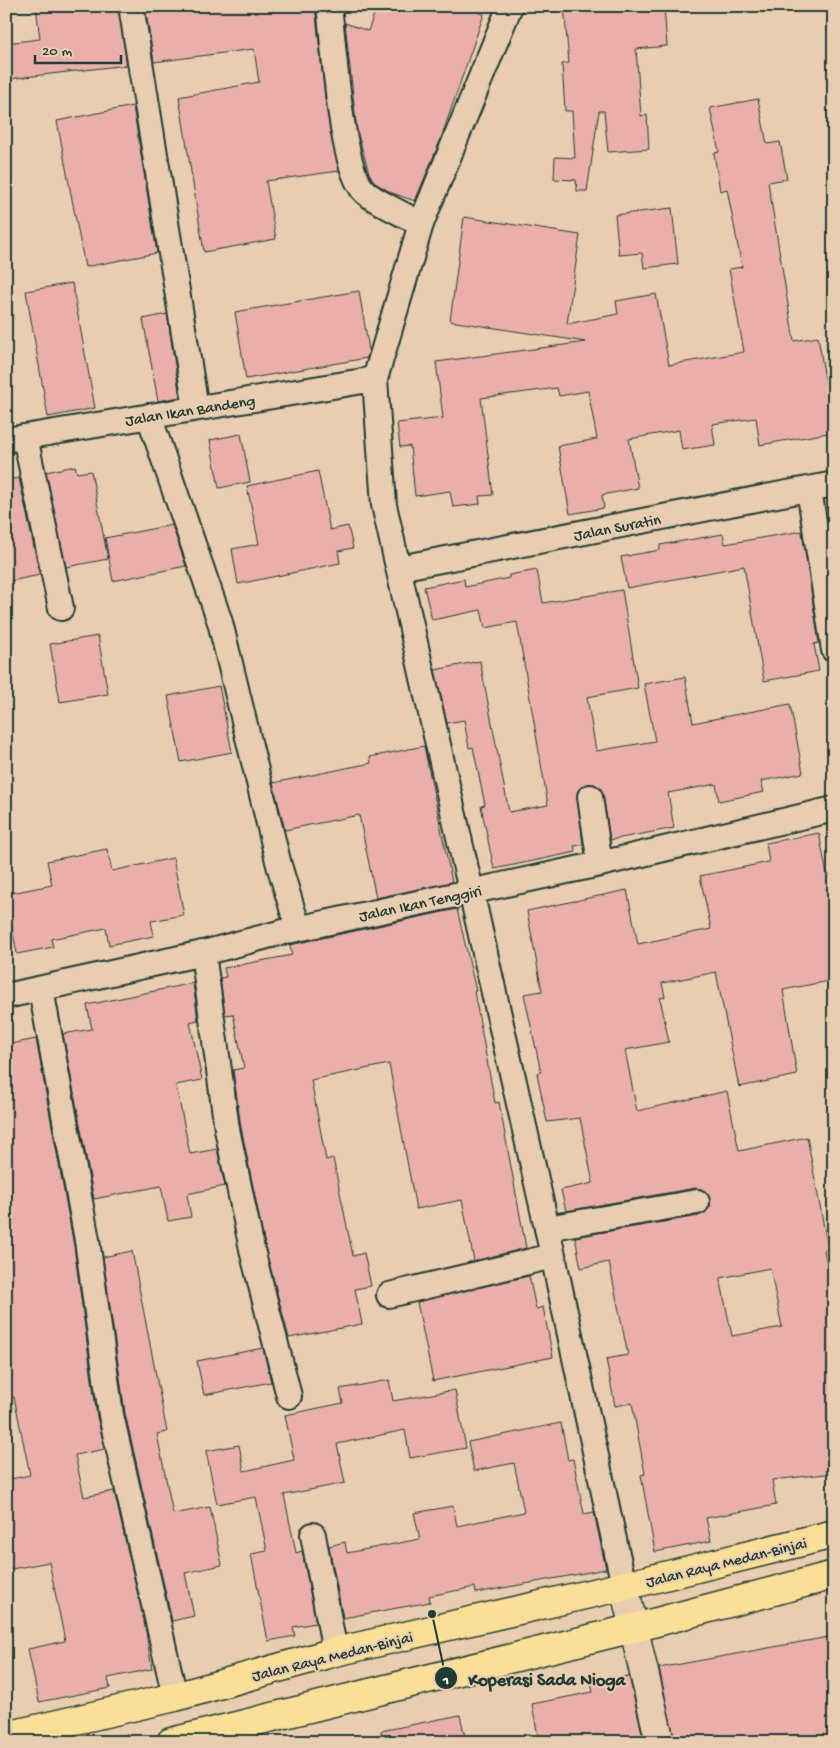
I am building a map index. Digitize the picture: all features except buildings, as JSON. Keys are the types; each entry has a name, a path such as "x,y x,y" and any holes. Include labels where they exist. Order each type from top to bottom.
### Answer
{"main road":[{"name":"Jalan Raya Medan-Binjai","path":"6,1736 175,1698 335,1652 624,1586 834,1534"},
{"path":"171,1742 634,1628 834,1576"}],"street":[{"path":"131,6 196,408"},
{"path":"329,6 346,149 355,178 365,192 422,224"},
{"path":"510,6 422,224 374,379 384,505 547,1228 624,1586 660,1742"},
{"name":"Jalan Ikan Bandeng","path":"16,438 374,379"},
{"path":"149,416 220,622 279,865 298,928"},
{"path":"16,438 61,608"},
{"name":"Jalan Suratin","path":"399,568 834,484"},
{"path":"809,489 834,650"},
{"path":"590,798 600,864"},
{"name":"Jalan Ikan Tenggiri","path":"6,996 203,953 298,928 600,864 834,809"},
{"path":"203,953 227,1129 253,1254 289,1396"},
{"path":"41,988 87,1240 111,1415 175,1698"},
{"path":"547,1228 696,1202"},
{"path":"389,1294 553,1256"},
{"path":"313,1535 335,1652"}],"place":[{"name":"Koperasi Sada Nioga","path":"432,1614"}]}
